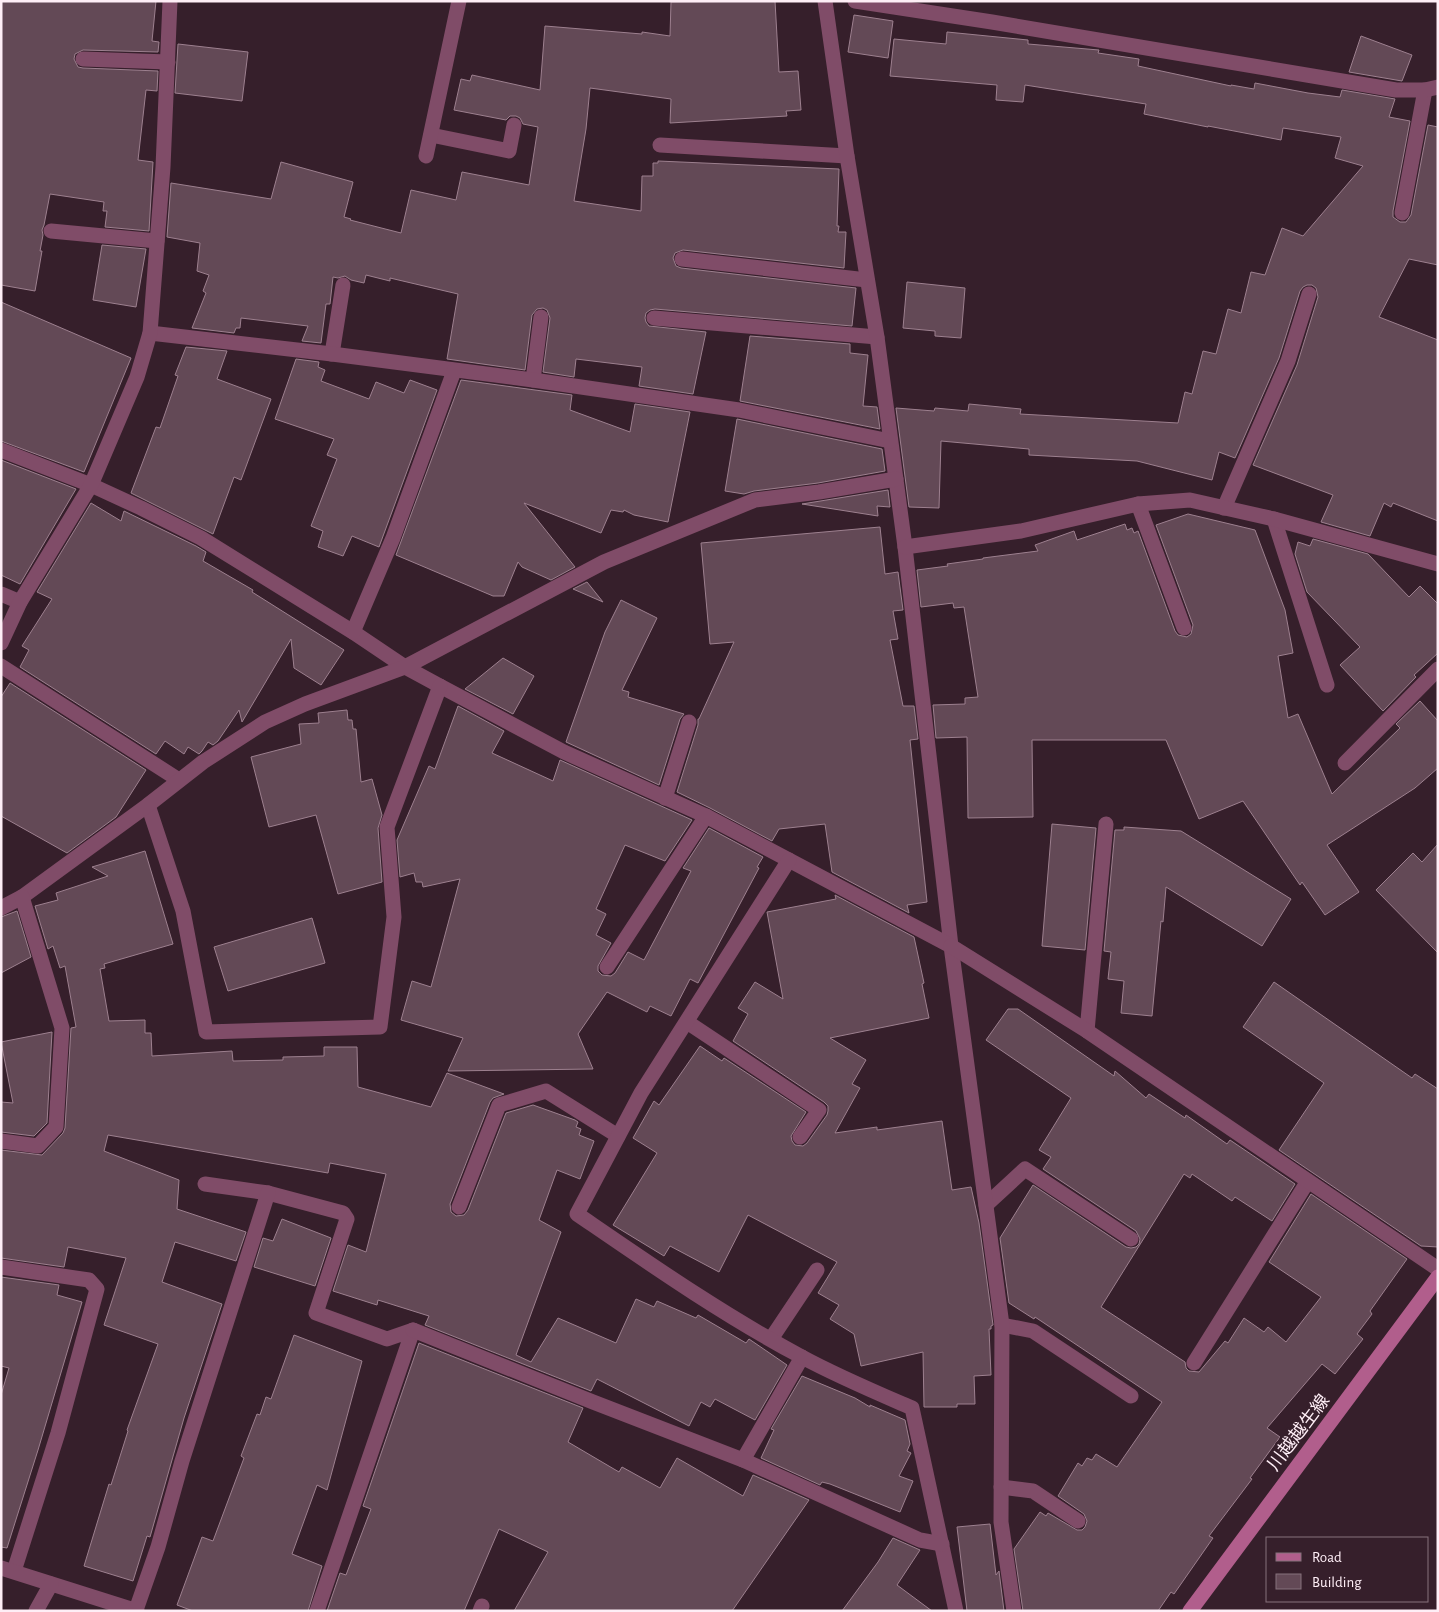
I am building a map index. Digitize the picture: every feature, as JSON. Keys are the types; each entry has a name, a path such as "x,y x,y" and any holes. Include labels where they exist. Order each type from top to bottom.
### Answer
{"main road":[{"name":"川越越生線","path":"1190,1611 1438,1277"}],"street":[{"path":"1,643 20,602 91,486 137,377 150,333 163,167 170,1"},
{"path":"426,156 459,1"},
{"path":"825,1 847,156 877,337 896,479 951,946 1002,1325 1001,1522 1014,1611"},
{"path":"854,1 1396,90 1431,89 1402,213"},
{"path":"83,59 168,62"},
{"path":"431,135 509,151 514,125"},
{"path":"660,145 847,156"},
{"path":"51,230 156,241"},
{"path":"682,259 867,280"},
{"path":"332,354 343,284"},
{"path":"1224,508 1288,361 1309,294"},
{"path":"533,380 541,317"},
{"path":"654,318 877,337"},
{"path":"150,333 533,380 740,410 890,441"},
{"path":"353,632 393,538 454,371"},
{"path":"1,450 91,486 201,538 353,632 405,667 564,752 706,816 951,946 1087,1031 1438,1269"},
{"path":"1,908 22,897 148,805 203,762 264,722 305,704 405,667 604,562 755,500 819,492 896,479"},
{"path":"905,547 1021,532 1138,504 1190,500 1274,519 1438,564"},
{"path":"1138,504 1184,628"},
{"path":"1274,519 1327,685"},
{"path":"1,594 20,602"},
{"path":"1,666 179,780"},
{"path":"1345,763 1438,669"},
{"path":"148,805 183,911 206,1032 380,1027 394,917 387,827 440,686"},
{"path":"665,798 689,722"},
{"path":"608,968 706,816"},
{"path":"1087,1031 1106,824"},
{"path":"789,860 641,1093 577,1214 684,1288 802,1357 912,1408 956,1611"},
{"path":"1,1141 38,1146 56,1127 62,1028 22,897"},
{"path":"686,1022 819,1110 800,1138"},
{"path":"459,1207 499,1105 546,1091 618,1136"},
{"path":"986,1205 1025,1169 1132,1239"},
{"path":"1194,1363 1308,1181"},
{"path":"205,1184 268,1193 344,1213 348,1219 316,1313 387,1339 413,1330 743,1460 920,1540 942,1544"},
{"path":"1,1267 89,1280 97,1288 58,1433 8,1570 137,1610 158,1547 182,1461 268,1193"},
{"path":"771,1339 817,1270"},
{"path":"1002,1325 1032,1331 1131,1396"},
{"path":"317,1611 413,1330"},
{"path":"743,1460 802,1357"},
{"path":"1001,1487 1033,1491 1078,1521"},
{"path":"36,1611 51,1584"}],"building":[{"path":"1,1 156,1 152,41 159,42 158,52 83,50 75,54 74,59 78,67 83,68 158,71 157,91 146,90 138,160 153,162 149,231 105,227 107,211 103,211 104,202 50,194 42,230 40,251 42,251 35,291 1,285"},
{"path":"775,1 779,72 798,71 801,110 786,111 787,116 670,123 671,99 590,88 586,129 574,201 641,211 642,176 653,176 653,163 658,163 658,161 839,169 837,226 839,226 838,232 846,232 844,268 683,250 675,253 673,258 676,266 681,268 856,288 852,326 650,310 646,313 645,318 649,326 706,332 693,394 639,386 642,367 576,359 574,377 543,372 550,318 547,310 543,308 537,309 532,315 525,370 447,359 458,294 390,278 390,281 366,275 364,283 351,280 345,276 333,277 330,304 326,304 321,343 302,341 308,326 241,318 240,328 236,328 234,333 192,328 206,293 203,291 209,275 197,271 200,243 167,237 171,183 271,199 281,162 353,182 344,217 401,233 411,190 456,200 462,172 529,185 538,127 523,124 520,118 516,116 510,116 506,120 454,110 461,79 470,81 472,75 540,90 545,26 642,34 642,32 670,36 671,2"},
{"path":"854,15 893,21 888,58 848,52"},
{"path":"947,32 1028,40 1028,44 1099,50 1098,53 1139,59 1138,66 1231,86 1254,89 1255,83 1340,97 1342,90 1395,99 1389,117 1410,121 1393,211 1393,217 1400,222 1406,222 1411,215 1428,125 1438,127 1438,265 1409,259 1379,317 1438,340 1438,521 1393,503 1391,507 1384,503 1370,536 1321,522 1333,495 1253,465 1297,365 1318,297 1316,288 1312,285 1303,287 1300,291 1279,358 1235,458 1219,452 1212,480 1137,461 1029,455 1029,449 941,441 939,508 909,507 896,408 934,411 935,408 968,411 969,404 1021,409 1020,414 1178,423 1185,392 1192,394 1203,351 1216,354 1228,309 1241,313 1251,272 1265,275 1282,228 1303,236 1363,166 1335,158 1341,137 1283,128 1281,140 1144,114 1146,104 1025,85 1023,102 996,100 997,85 890,76 894,39 946,44"},
{"path":"1361,36 1412,55 1402,81 1349,72"},
{"path":"178,44 248,52 242,101 175,93"},
{"path":"102,245 146,249 136,307 93,300"},
{"path":"907,282 965,288 961,338 935,336 935,331 903,328"},
{"path":"1,302 131,358 84,472 1,441"},
{"path":"750,336 850,344 850,353 868,355 863,406 877,407 880,429 740,401"},
{"path":"186,347 227,351 217,379 271,399 241,480 234,477 213,534 131,493 156,427 160,428 178,376 175,375"},
{"path":"296,359 319,362 318,367 325,370 321,381 369,399 376,382 404,393 410,380 437,390 379,547 352,536 343,556 318,547 323,531 311,526 337,459 327,455 334,439 275,419"},
{"path":"461,380 572,395 570,410 630,432 635,404 690,412 668,522 634,515 624,510 623,512 611,510 601,533 524,503 575,567 551,580 522,567 518,562 504,596 493,596 396,555"},
{"path":"737,419 882,449 885,471 744,494 725,491"},
{"path":"1,460 76,489 20,584 1,575"},
{"path":"888,490 890,507 877,506 878,516 802,504"},
{"path":"91,503 121,521 124,511 196,546 206,552 203,561 253,590 252,592 344,650 321,685 294,668 291,639 242,722 239,710 218,741 213,745 208,742 199,754 188,747 184,754 165,741 156,754 20,667 29,650 22,646 52,599 37,592"},
{"path":"1188,514 1255,530 1285,610 1293,653 1278,656 1288,718 1298,714 1332,794 1400,728 1396,724 1420,701 1438,721 1438,768 1415,788 1327,845 1359,892 1325,915 1302,882 1300,885 1243,801 1199,819 1166,740 1032,740 1033,817 968,818 967,737 936,738 933,705 965,704 965,698 978,697 964,607 954,608 953,603 921,607 917,570 948,566 947,564 983,558 1038,551 1035,545 1074,531 1077,540 1125,524 1127,530 1132,528 1134,533 1138,531 1175,631 1178,635 1187,637 1191,634 1193,625 1156,525"},
{"path":"880,527 885,574 898,572 903,610 893,611 898,639 890,640 903,706 914,706 918,739 910,740 927,902 907,905 909,913 832,872 825,824 779,829 772,841 677,792 698,725 698,719 734,642 710,644 701,543"},
{"path":"1313,539 1368,554 1409,597 1420,586 1438,604 1438,653 1414,675 1416,677 1383,711 1340,665 1360,647 1307,592 1295,554 1298,542 1310,546"},
{"path":"587,582 603,602 573,589"},
{"path":"621,600 657,618 622,690 629,692 628,697 684,714 680,719 659,785 566,742 605,632"},
{"path":"503,658 534,676 513,714 465,689"},
{"path":"10,683 146,770 116,817 67,853 1,816 1,697"},
{"path":"458,706 504,731 492,753 553,781 560,760 692,820 665,861 625,845 596,909 606,914 596,935 611,943 598,966 598,971 602,975 611,976 615,973 628,952 644,960 691,871 683,868 709,828 763,857 698,983 690,979 671,1016 650,1006 647,1012 607,992 578,1034 593,1069 448,1071 463,1038 401,1020 412,981 431,987 460,879 423,887 422,882 416,882 414,873 400,877 397,840 429,766 435,769"},
{"path":"347,710 348,720 352,720 353,729 356,729 361,782 372,779 382,815 378,828 382,882 338,894 316,815 269,827 251,757 301,744 299,724 319,723 318,713"},
{"path":"1052,824 1096,828 1085,950 1042,946"},
{"path":"1124,827 1181,831 1291,899 1262,946 1166,887 1152,1016 1121,1013 1124,981 1108,979 1111,952 1104,951 1115,830 1124,830"},
{"path":"1438,844 1438,953 1376,890 1413,853 1422,862"},
{"path":"145,851 173,944 104,964 105,968 100,969 109,1021 145,1020 145,1033 151,1033 152,1056 232,1051 233,1061 283,1060 283,1057 324,1056 324,1047 357,1047 358,1087 431,1107 447,1073 504,1094 493,1098 490,1102 450,1204 451,1212 456,1216 464,1215 468,1210 506,1113 533,1105 575,1120 578,1122 576,1127 581,1129 579,1135 594,1141 580,1179 557,1170 539,1220 561,1232 516,1355 531,1362 558,1318 616,1343 636,1299 654,1307 657,1301 696,1318 698,1315 746,1343 749,1339 787,1365 755,1420 715,1399 710,1407 701,1402 689,1426 597,1379 591,1391 425,1325 429,1316 378,1300 377,1305 333,1291 348,1245 366,1252 386,1174 330,1163 328,1173 108,1135 104,1151 179,1180 177,1209 246,1232 236,1261 175,1242 162,1282 222,1304 184,1418 150,1537 147,1536 133,1581 84,1566 127,1430 158,1344 104,1325 126,1258 68,1247 64,1267 1,1258 1,1150 42,1155 63,1133 65,1128 71,1028 76,1027 65,966 60,968 53,946 48,949 35,906 58,900 56,893 108,876 92,867"},
{"path":"835,895 914,937 929,1018 830,1038 866,1060 852,1084 860,1088 835,1133 877,1127 877,1130 942,1121 952,1190 971,1187 979,1223 993,1325 989,1329 991,1375 974,1376 975,1404 957,1404 957,1407 924,1407 923,1352 861,1366 854,1334 830,1319 839,1305 818,1293 837,1262 748,1215 719,1272 670,1246 664,1256 613,1225 657,1153 633,1138 654,1101 659,1105 700,1046 722,1061 724,1058 806,1112 791,1136 795,1145 803,1146 807,1143 827,1115 828,1106 824,1102 733,1041 748,1014 738,1008 755,982 783,999 767,912 836,899"},
{"path":"17,911 31,957 1,973 1,917"},
{"path":"312,918 325,963 228,991 214,947"},
{"path":"1274,982 1412,1078 1415,1074 1438,1089 1438,1247 1421,1246 1279,1150 1324,1083 1243,1027"},
{"path":"1008,1009 1018,1009 1114,1076 1115,1071 1146,1098 1149,1094 1185,1118 1186,1115 1227,1144 1230,1140 1295,1184 1272,1221 1235,1197 1232,1201 1192,1174 1190,1178 1184,1174 1101,1307 1185,1362 1186,1368 1189,1371 1199,1372 1225,1341 1228,1343 1244,1318 1264,1332 1268,1327 1286,1342 1321,1297 1269,1262 1311,1194 1407,1259 1370,1311 1372,1314 1357,1334 1363,1339 1335,1374 1322,1364 1267,1428 1280,1437 1250,1478 1252,1479 1209,1536 1213,1538 1174,1594 1171,1592 1158,1611 1023,1611 1014,1549 1040,1512 1046,1516 1048,1513 1077,1530 1082,1530 1087,1521 1084,1514 1058,1496 1078,1463 1082,1466 1087,1458 1092,1460 1096,1454 1117,1467 1162,1402 1035,1317 1034,1319 1009,1303 1000,1238 1033,1185 1126,1247 1136,1247 1140,1239 1136,1231 1043,1169 1051,1157 1039,1150 1071,1098 986,1040"},
{"path":"52,1032 47,1123 34,1136 1,1132 1,1102 13,1103 1,1042"},
{"path":"282,1219 331,1238 315,1286 254,1267 263,1238 273,1241"},
{"path":"1,1277 59,1285 57,1295 82,1302 7,1548 1,1547 1,1395 9,1368 1,1366"},
{"path":"294,1335 362,1361 327,1490 317,1485 292,1554 322,1566 308,1611 193,1611 177,1605 202,1537 213,1541 244,1458 241,1456 257,1414 260,1415 266,1397 271,1399"},
{"path":"419,1343 583,1408 568,1442 619,1472 622,1467 660,1488 677,1458 743,1496 753,1475 809,1500 732,1611 514,1611 548,1552 499,1529 464,1611 327,1611 340,1573 346,1575 371,1509 363,1506"},
{"path":"802,1376 855,1398 870,1407 870,1405 905,1420 910,1444 907,1451 911,1453 899,1476 913,1481 900,1512 830,1484 822,1482 820,1485 761,1458 774,1430 771,1429"},
{"path":"990,1524 996,1575 999,1571 1004,1611 967,1611 957,1527"},
{"path":"893,1538 920,1550 897,1585 932,1611 842,1611 878,1562"}]}
